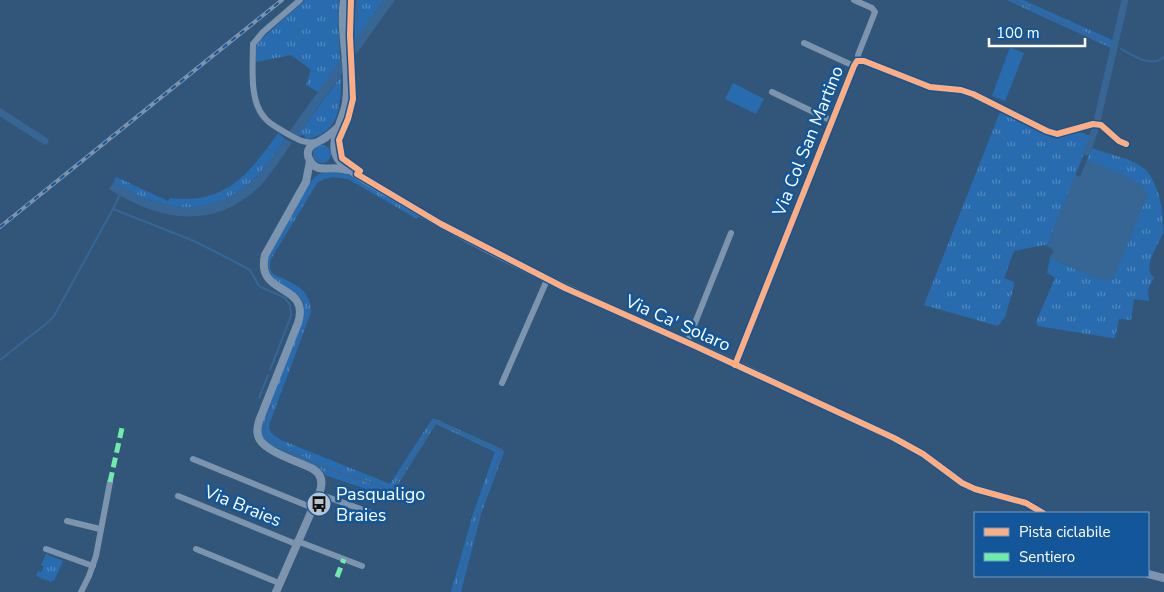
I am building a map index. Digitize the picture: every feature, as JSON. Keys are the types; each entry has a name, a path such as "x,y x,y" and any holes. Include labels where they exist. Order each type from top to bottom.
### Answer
{"street":[{"name":"Via Ca' Solaro","path":"300,0 263,32 253,44 254,92 257,106 264,118 296,139 305,142 326,141 334,147"},
{"path":"306,182 331,165 336,156 334,147 346,103 344,0"},
{"path":"854,0 872,8 875,12 858,55 859,60"},
{"name":"Via Col San Martino","path":"804,43 854,66"},
{"name":"Via Col San Martino","path":"735,365 855,62 859,60 930,87 960,90 973,94 1013,115 1057,134 1093,124 1101,125 1119,141 1126,144"},
{"name":"Via Col San Martino","path":"772,92 832,121"},
{"path":"276,592 320,494 322,482 318,472 267,447 259,438 257,432 259,421 298,323 300,312 295,298 270,282 267,278 264,271 264,260 306,182 310,148 333,132 339,124"},
{"name":"Via Ca' Solaro","path":"296,139 317,168 341,168 353,172"},
{"name":"Via Ca' Solaro","path":"336,156 353,172 426,216 548,280 687,342 906,444 962,483 975,489 1026,503 1041,512"},
{"path":"687,342 731,233"},
{"path":"502,383 548,280"},
{"path":"193,459 313,508"},
{"path":"81,592 93,566 110,482"},
{"path":"320,494 380,516"},
{"name":"Via Braies","path":"178,496 362,566"},
{"path":"67,520 100,529"},
{"path":"46,548 93,566"},
{"path":"196,549 280,583"},
{"path":"1149,574 1164,578"}],"green space":[{"path":"305,0 339,0 340,61 318,92 306,85 311,70 291,55 256,62 255,49 259,41"},
{"path":"354,0 383,0 353,43 352,15"},
{"path":"1007,0 1023,0 1110,39 1113,41 1111,48"},
{"path":"1010,47 1024,53 1005,101 992,96"},
{"path":"341,76 340,102 331,126 325,132 312,138 306,139 304,135 297,136"},
{"path":"733,83 764,99 756,114 725,99"},
{"path":"1000,112 1050,136 1059,138 1076,131 1091,136 1047,246 1014,251 1004,278 1014,282 1014,286 1005,317 998,326 924,305"},
{"path":"278,133 285,139 261,171 252,181 218,202 184,207 166,205 149,200 114,182 116,177 168,201 170,198 190,199 206,197 234,184 257,161"},
{"path":"318,145 326,145 331,150 329,161 318,163 313,158 313,150"},
{"path":"1092,148 1131,161 1142,167 1153,180 1163,216 1163,233 1149,268 1154,278 1148,289 1149,301 1134,299 1131,320 1119,319 1115,338 1038,326 1036,322 1055,278 1047,273 1050,258 1099,279 1099,166 1087,160"},
{"path":"332,171 349,175 419,216 417,219 348,179 333,177 317,183 271,259 270,269 273,274 299,287 304,292 308,297 311,312 269,425 270,430 272,434 281,440 390,484 433,418 502,449 504,452 481,514 461,592 451,592 473,514 495,452 436,424 390,497 325,475 320,468 269,444 262,434 262,421 302,321 304,305 301,298 277,282 273,277 268,266 268,257 310,182 319,174"},
{"path":"46,554 63,561 54,581 52,580 51,582 36,576 38,571 41,572 44,566 41,565"}],"shaded area":[{"path":"383,0 395,0 297,136 290,131"},
{"path":"285,139 292,143 260,186 242,200 224,210 205,215 167,214 128,200 109,189 114,182 149,200 166,205 184,207 218,202 252,181"},
{"path":"1087,160 1130,178 1144,188 1148,194 1115,275 1108,280 1099,279 1050,258 1054,252 1047,246 1075,175 1080,177"}],"waterway":[{"path":"357,0 357,21"},
{"path":"1014,0 1107,43"},
{"path":"1097,121 1125,0"},
{"path":"1121,49 1142,60 1153,61 1164,57"},
{"path":"0,112 45,141"},
{"path":"1087,152 1095,129"},
{"path":"120,194 113,209 194,241 220,254 250,270 259,286 285,298 290,305 291,316 270,370"},
{"path":"0,360 54,316 113,209"},
{"path":"259,398 268,375"},
{"path":"271,405 264,428 268,439 321,466 392,490 435,421 501,451 478,514 456,592"}],"railway":[{"path":"0,227 282,0"}],"marked path":[{"path":"110,482 122,428"},
{"path":"337,577 344,559"}],"cycle path":[{"path":"351,0 350,35 353,99 348,119 339,140 342,158 360,171 357,174 441,224 565,288 894,438 923,454 962,483 975,489 1026,503 1041,512"},
{"path":"735,365 857,61 864,61 930,87 961,90 973,94 1047,131 1057,134 1093,124 1101,125 1119,141 1126,144"}],"place":[{"name":"Pasqualigo Braies","path":"319,504"}]}
